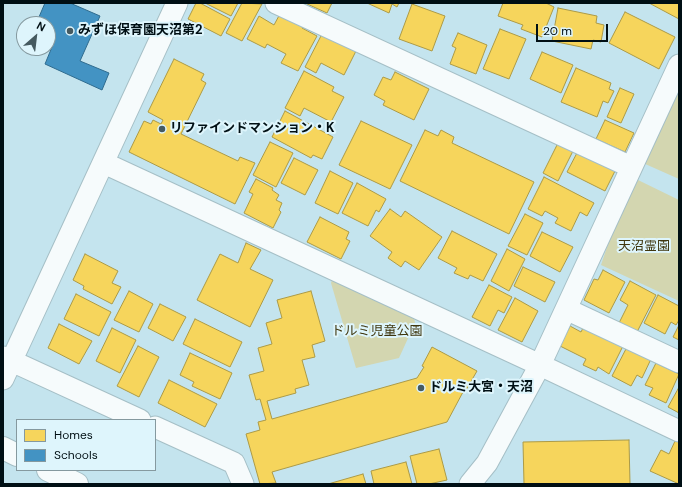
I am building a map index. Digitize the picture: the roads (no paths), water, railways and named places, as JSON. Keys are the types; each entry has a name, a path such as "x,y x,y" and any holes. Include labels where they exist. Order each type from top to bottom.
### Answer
{"street":[{"path":"3,379 7,359 104,163 177,3"},
{"path":"276,3 631,167"},
{"path":"470,484 487,463 540,364 679,65"},
{"path":"104,163 540,364 679,431"},
{"path":"566,309 679,362"},
{"path":"7,359 138,419"},
{"path":"156,427 234,463 243,484"},
{"path":"3,448 16,454"},
{"path":"50,471 77,484"}],"place":[{"name":"みずほ保育園天沼第2","path":"70,31"},
{"name":"リファインドマンション・K","path":"162,129"},
{"name":"ドルミ大宮・天沼","path":"421,388"}],"park label":[{"name":"天沼霊園","path":"644,247"},
{"name":"ドルミ児童公園","path":"377,332"}]}
